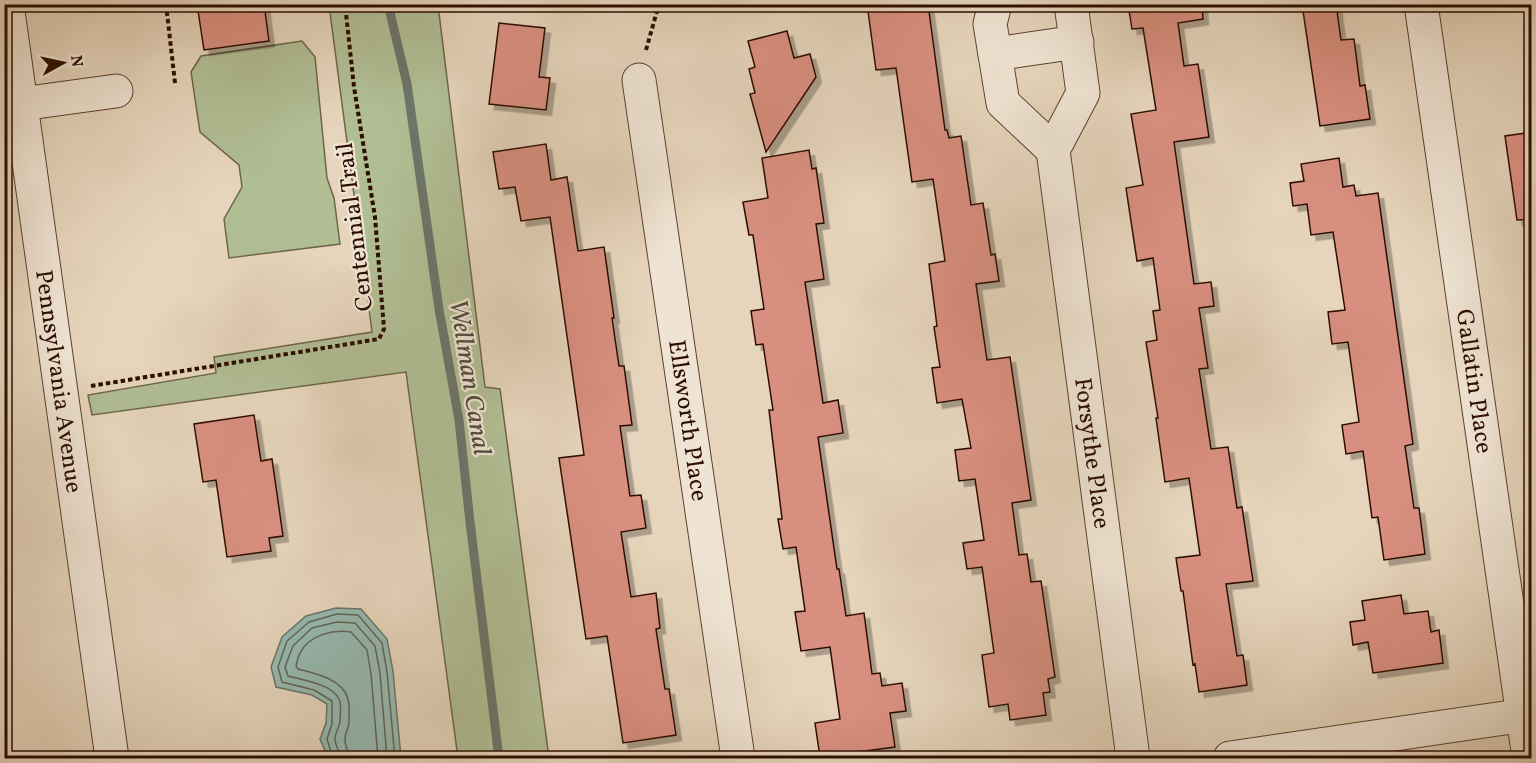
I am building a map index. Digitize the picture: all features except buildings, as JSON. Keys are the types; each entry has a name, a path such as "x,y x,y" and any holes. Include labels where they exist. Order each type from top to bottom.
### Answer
{"street":[{"name":"Pennsylvania Avenue","path":"7,4 112,759"},
{"path":"994,4 990,24 1003,103 1053,150 1083,93 1071,4"},
{"name":"Gallatin Place","path":"1421,4 1527,715 1529,759"},
{"path":"995,54 1077,42"},
{"name":"Ellsworth Place","path":"639,80 738,759"},
{"path":"21,104 116,91"},
{"name":"Forsythe Place","path":"1053,150 1133,759"},
{"path":"1230,759 1527,715"}],"path":[{"path":"166,4 175,83"},
{"name":"Centennial Trail","path":"61,390 379,339 384,329 375,217 354,87 345,4"},
{"path":"639,80 657,4"}],"green space":[{"path":"329,5 438,5 485,387 500,389 549,758 458,758 406,372 92,415 88,395 216,373 214,357 372,332"},
{"path":"302,41 315,57 327,178 334,198 340,244 229,258 224,219 242,187 239,165 200,132 191,72 201,56"}],"water":[{"path":"336,608 361,609 387,639 393,671 401,758 328,758 320,739 326,723 327,704 312,695 276,687 271,667 282,637 306,616"}],"waterway":[{"name":"Wellman Canal","path":"388,4 407,84 439,309 459,420 499,758"}]}
